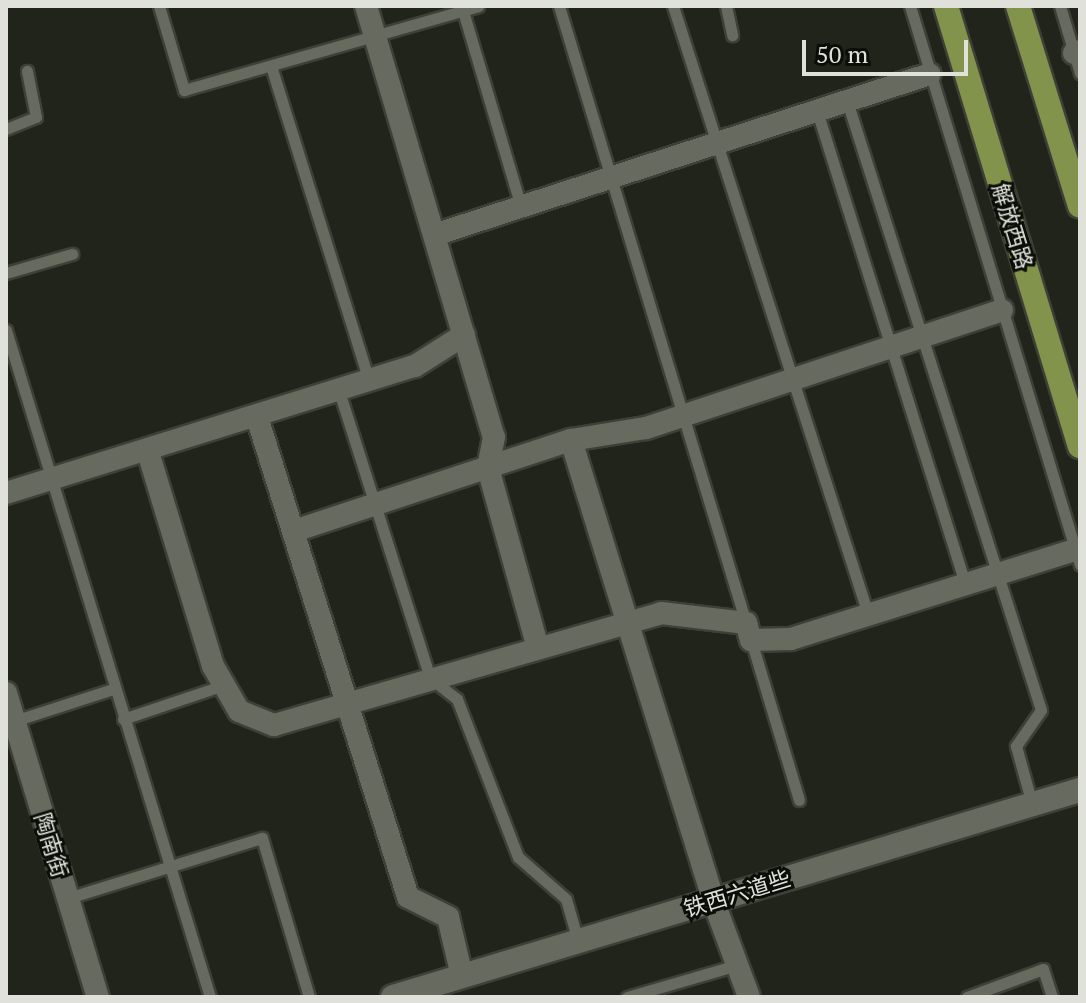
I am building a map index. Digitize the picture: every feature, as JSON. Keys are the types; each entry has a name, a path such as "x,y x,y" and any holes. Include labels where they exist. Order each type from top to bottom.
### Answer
{"highway":[{"name":"解放西路","path":"946,6 1080,446"},
{"path":"1018,6 1080,206"}],"street":[{"path":"366,6 494,437 488,468 537,645"},
{"path":"434,235 930,74"},
{"path":"294,531 571,440 646,428 1002,310"},
{"path":"6,493 148,452 415,366 464,335"},
{"path":"257,417 408,897 448,917 462,976"},
{"path":"571,440 713,900 749,997"},
{"path":"148,452 213,666 239,711 274,725 537,645 661,613 791,639 994,575 1078,558"},
{"name":"陶南街","path":"6,693 98,997"},
{"name":"铁西六道些","path":"393,997 1080,790"}],"lane":[{"path":"159,6 184,90 376,38 478,6"},
{"path":"559,6 799,800"},
{"path":"673,6 868,614"},
{"path":"726,6 732,35"},
{"path":"910,6 1078,558"},
{"path":"1060,6 1078,59"},
{"path":"463,11 521,207"},
{"path":"271,66 369,381"},
{"path":"6,129 36,117 27,71"},
{"path":"847,101 923,337 994,575 1041,710 1016,746 1032,804"},
{"path":"817,111 965,584"},
{"path":"6,273 72,254"},
{"path":"6,330 49,480 210,997"},
{"path":"339,391 430,678 457,699 518,857 566,899 578,941"},
{"path":"123,719 224,685"},
{"path":"14,721 113,689"},
{"path":"68,898 262,838 309,997"},
{"path":"627,997 737,965"},
{"path":"967,997 1043,969 1052,997"}]}
